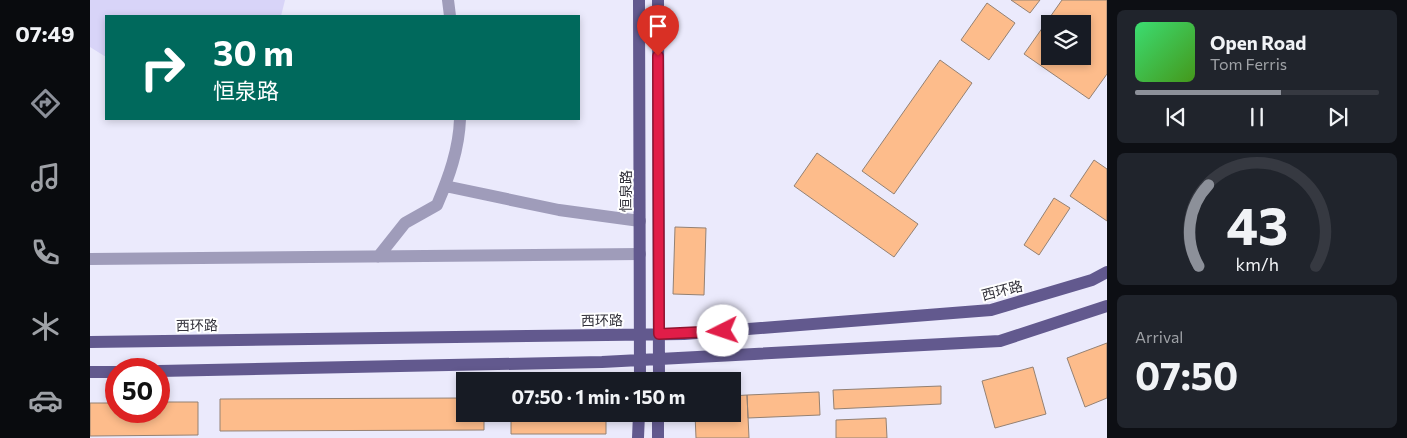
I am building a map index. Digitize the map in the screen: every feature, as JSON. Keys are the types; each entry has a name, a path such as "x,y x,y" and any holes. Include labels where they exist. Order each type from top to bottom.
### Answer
{"main road":[{"name":"恒泉路","path":"639,0 640,372"},
{"path":"658,0 659,372"},
{"name":"西环路","path":"90,342 684,334 991,310 1092,280 1107,272"},
{"path":"170,371 641,360 1000,341 1107,306"},
{"path":"90,372 105,372"},
{"path":"638,438 639,422"},
{"path":"658,422 658,438"}],"street":[{"path":"448,0 450,15"},
{"path":"378,256 405,223 437,205 445,186 457,145 460,120"},
{"path":"445,186 559,210 640,221"},
{"path":"90,259 640,254"}],"shaded area":[{"path":"90,0 285,0 281,15 105,15 105,56 90,47"}],"building":[{"path":"1011,0 1040,0 1030,13"},
{"path":"1062,0 1107,0 1107,74 1089,99 1024,54 1041,30 1041,65 1091,65 1091,15 1051,15"},
{"path":"987,3 1015,23 989,60 961,40"},
{"path":"940,60 972,83 894,194 862,171"},
{"path":"817,153 918,224 894,257 794,186"},
{"path":"1094,160 1107,169 1107,221 1070,196"},
{"path":"1054,198 1070,208 1039,255 1024,245"},
{"path":"675,227 706,228 704,295 673,294"},
{"path":"1107,343 1107,398 1085,407 1067,358"},
{"path":"1033,367 1046,414 995,428 982,381"},
{"path":"941,386 941,404 834,409 833,390"},
{"path":"819,392 820,415 748,418 747,395"},
{"path":"741,395 747,395 749,438 696,438 695,422 741,422"},
{"path":"456,398 456,422 484,422 484,430 220,431 220,399"},
{"path":"170,402 198,402 198,435 90,436 90,403 105,403 105,423 170,423"},
{"path":"886,418 887,438 836,438 836,420"},
{"path":"511,422 606,422 606,434 511,434"}],"route":[{"path":"658,56 659,334 723,331"}]}
